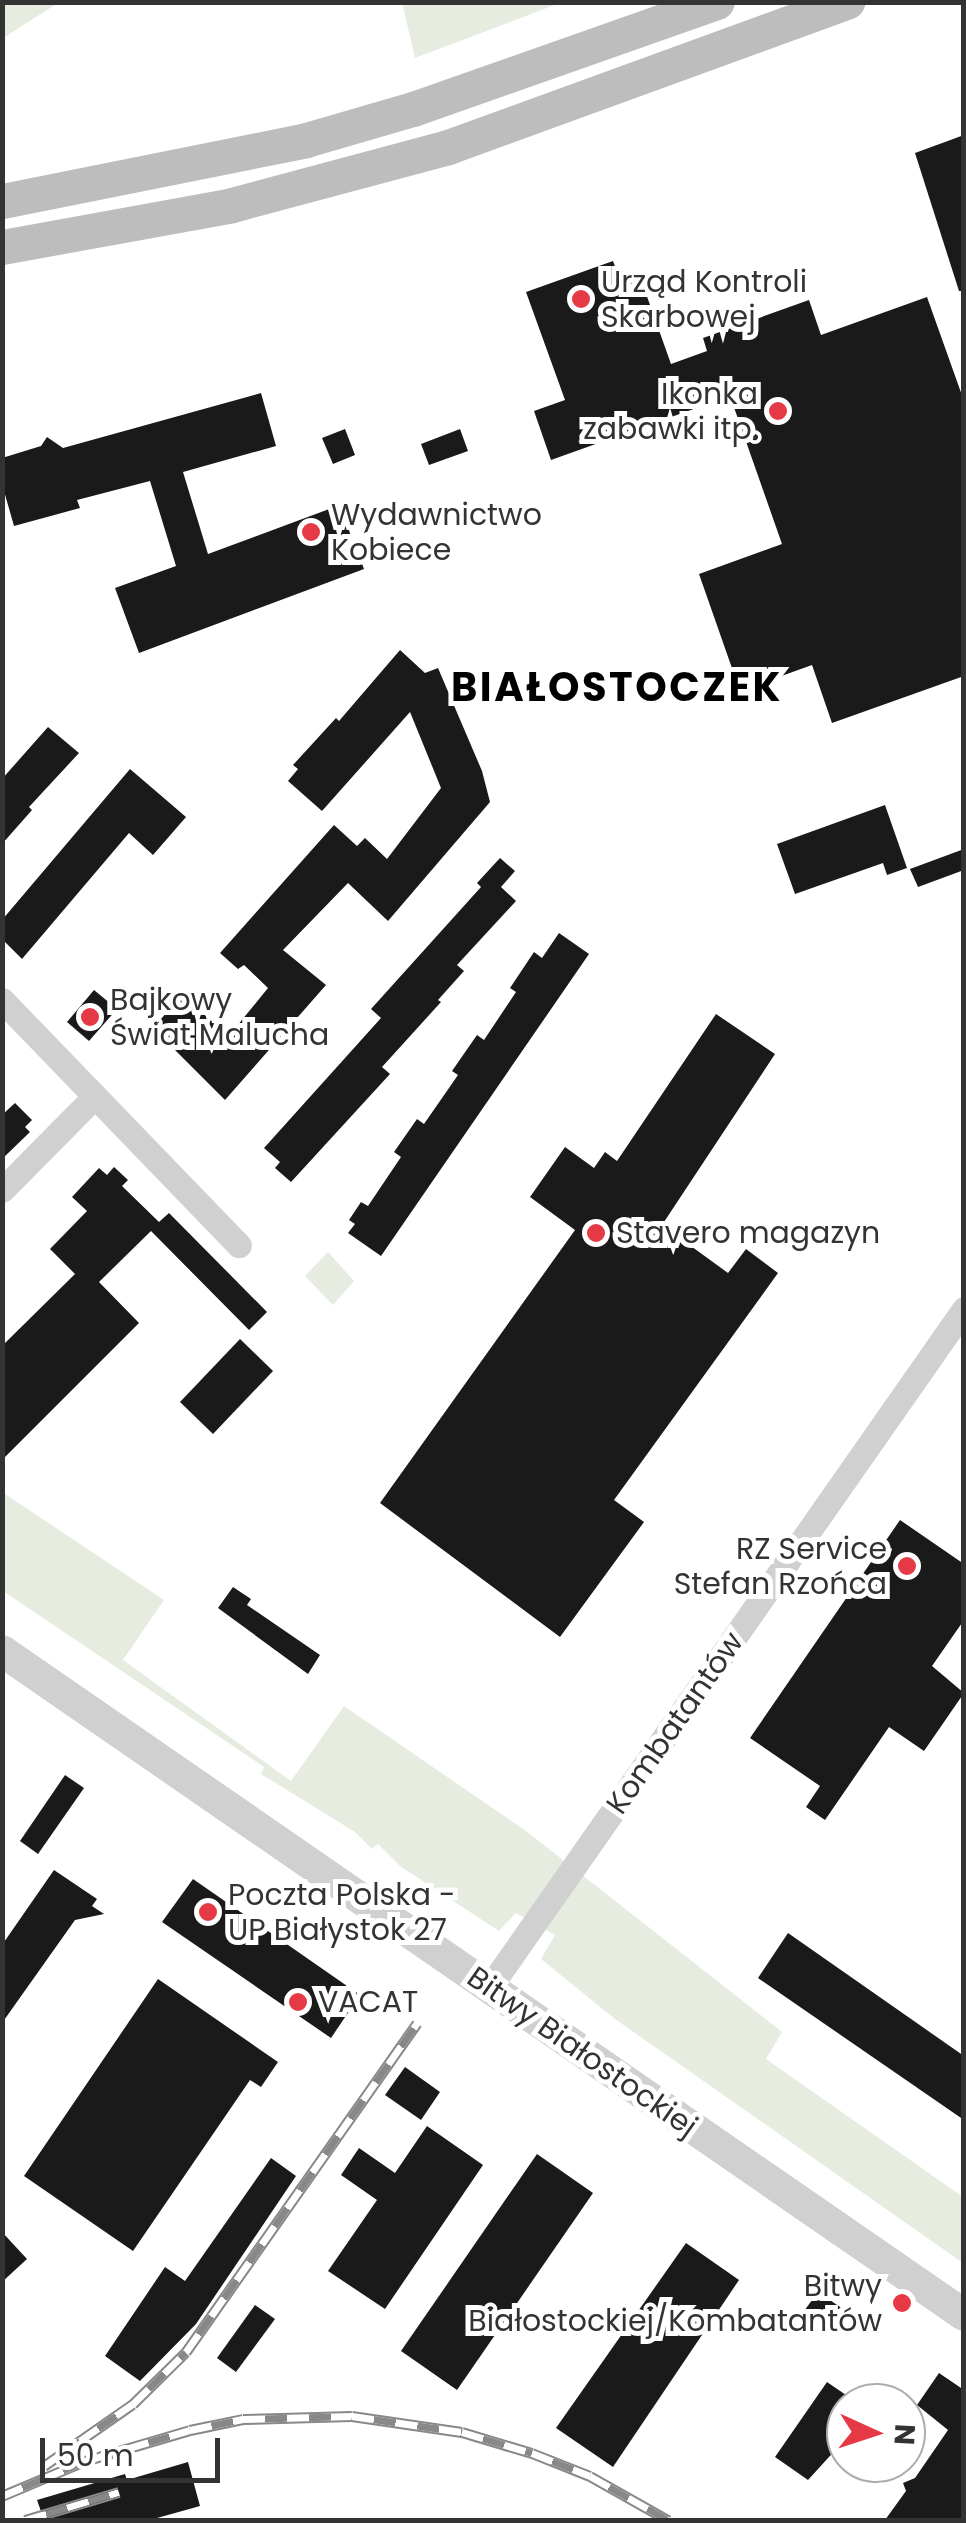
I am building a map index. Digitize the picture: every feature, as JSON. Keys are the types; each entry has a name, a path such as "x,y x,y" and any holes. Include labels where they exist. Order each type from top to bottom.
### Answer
{"main road":[{"path":"2,201 306,140 450,97 717,2"},
{"path":"2,248 232,206 430,152 637,82 847,2"}],"street":[{"path":"2,1000 239,1245"},
{"path":"2,1190 95,1096"},
{"name":"Kombatantów","path":"490,1988 964,1309"},
{"name":"Bitwy Białostockiej","path":"2,1652 964,2316"}],"shaded area":[{"path":"3,2 58,2 58,3 3,38"},
{"path":"402,2 560,2 560,3 415,58"},
{"path":"328,1252 354,1281 333,1305 305,1276"},
{"path":"2,1492 164,1600 123,1660 291,1781 344,1706 526,1831 782,2032 766,2059 963,2197 963,2263 615,2019 541,1959 555,1935 516,1913 499,1931 400,1866 378,1844 372,1849 355,1832 261,1774 264,1767 3,1591"}],"building":[{"path":"964,135 964,291 959,291 915,153"},
{"path":"613,261 620,280 639,274 671,364 707,351 703,338 809,300 821,335 927,297 964,401 964,676 832,723 812,665 740,691 699,574 782,544 730,396 551,460 534,411 565,400 526,292"},
{"path":"261,393 276,446 183,472 208,554 340,505 364,569 139,653 115,588 176,566 150,481 77,500 80,508 14,526 2,484 2,458 41,446 47,437 63,448"},
{"path":"345,429 355,455 333,464 322,438"},
{"path":"460,429 468,451 429,465 421,444"},
{"path":"400,650 425,673 438,668 482,771 490,802 388,921 348,883 283,950 326,985 225,1100 153,1028 183,994 228,1037 268,988 244,965 238,969 220,953 334,825 357,846 365,838 387,859 441,788 410,712 322,811 288,781 298,769 293,765 336,718 339,721"},
{"path":"48,727 79,753 29,807 32,810 2,844 2,779"},
{"path":"130,769 186,817 153,855 129,833 22,959 2,939 2,920"},
{"path":"885,805 907,868 887,875 883,863 795,894 777,844"},
{"path":"964,849 964,870 918,887 910,869"},
{"path":"500,858 515,871 501,887 516,901 457,965 464,971 382,1067 390,1074 291,1182 275,1168 280,1162 264,1148 381,1018 371,1009 481,887 477,883"},
{"path":"559,933 589,954 381,1256 348,1233 355,1224 349,1220 361,1202 368,1206 401,1157 394,1152 417,1119 424,1124 458,1075 452,1071 477,1035 484,1040 516,992 510,988 534,952 542,958"},
{"path":"94,990 117,1009 89,1041 67,1022"},
{"path":"716,1014 775,1054 662,1225 728,1273 746,1249 778,1273 614,1500 644,1522 560,1637 380,1503 575,1230 530,1197 565,1147 594,1168 605,1152 617,1161"},
{"path":"15,1103 32,1120 25,1127 30,1132 2,1159 2,1115"},
{"path":"114,1167 128,1180 122,1186 159,1222 169,1213 267,1312 249,1330 151,1231 99,1282 139,1323 2,1460 2,1346 75,1274 50,1249 87,1211 72,1197 99,1168 107,1175"},
{"path":"240,1339 273,1371 213,1434 180,1402"},
{"path":"900,1520 964,1564 964,1620 932,1666 964,1693 924,1751 889,1727 825,1820 806,1807 820,1786 750,1738"},
{"path":"233,1587 251,1599 247,1605 320,1655 308,1674 218,1608"},
{"path":"65,1775 84,1788 38,1854 20,1841"},
{"path":"54,1870 97,1899 92,1906 104,1914 75,1920 2,2023 2,1945"},
{"path":"193,1879 360,1995 331,2038 162,1922"},
{"path":"788,1933 964,2056 964,2120 758,1978"},
{"path":"158,1979 278,2062 261,2087 250,2080 133,2251 24,2176"},
{"path":"405,2067 440,2092 421,2120 385,2095"},
{"path":"427,2126 483,2165 385,2309 328,2271 377,2200 341,2175 359,2148 395,2173"},
{"path":"537,2154 593,2193 457,2390 401,2351"},
{"path":"271,2158 296,2176 196,2324 140,2381 105,2356 165,2267 185,2281"},
{"path":"2,2232 27,2259 2,2282"},
{"path":"686,2243 739,2280 613,2467 556,2428"},
{"path":"818,2292 849,2313 835,2333 804,2311"},
{"path":"255,2305 275,2319 236,2372 217,2358"},
{"path":"939,2373 964,2390 964,2520 885,2520 906,2491 903,2483 926,2483 926,2462 948,2430 926,2412 926,2392"},
{"path":"826,2383 826,2460 808,2480 775,2457"},
{"path":"188,2462 200,2506 150,2520 44,2520 37,2500 125,2474 127,2480"}],"railway":[{"path":"44,2466 133,2404 186,2352 417,2023"},
{"path":"2,2496 85,2461 190,2430 243,2419 352,2416 462,2432 532,2453 590,2476 668,2520"},
{"path":"25,2520 119,2492"}],"place":[{"name":"Urząd Kontroli Skarbowej","path":"581,299"},
{"name":"Ikonka zabawki itp.","path":"778,411"},
{"name":"Wydawnictwo Kobiece","path":"311,532"},
{"name":"Bajkowy Świat Malucha","path":"90,1017"},
{"name":"Stavero magazyn","path":"596,1233"},
{"name":"RZ Service Stefan Rzońca","path":"907,1566"},
{"name":"Poczta Polska - UP Białystok 27","path":"208,1912"},
{"name":"VACAT","path":"298,2002"},
{"name":"Bitwy Białostockiej/Kombatantów","path":"902,2303"}],"district":[{"name":"BIAŁOSTOCZEK","path":"617,687"}]}
